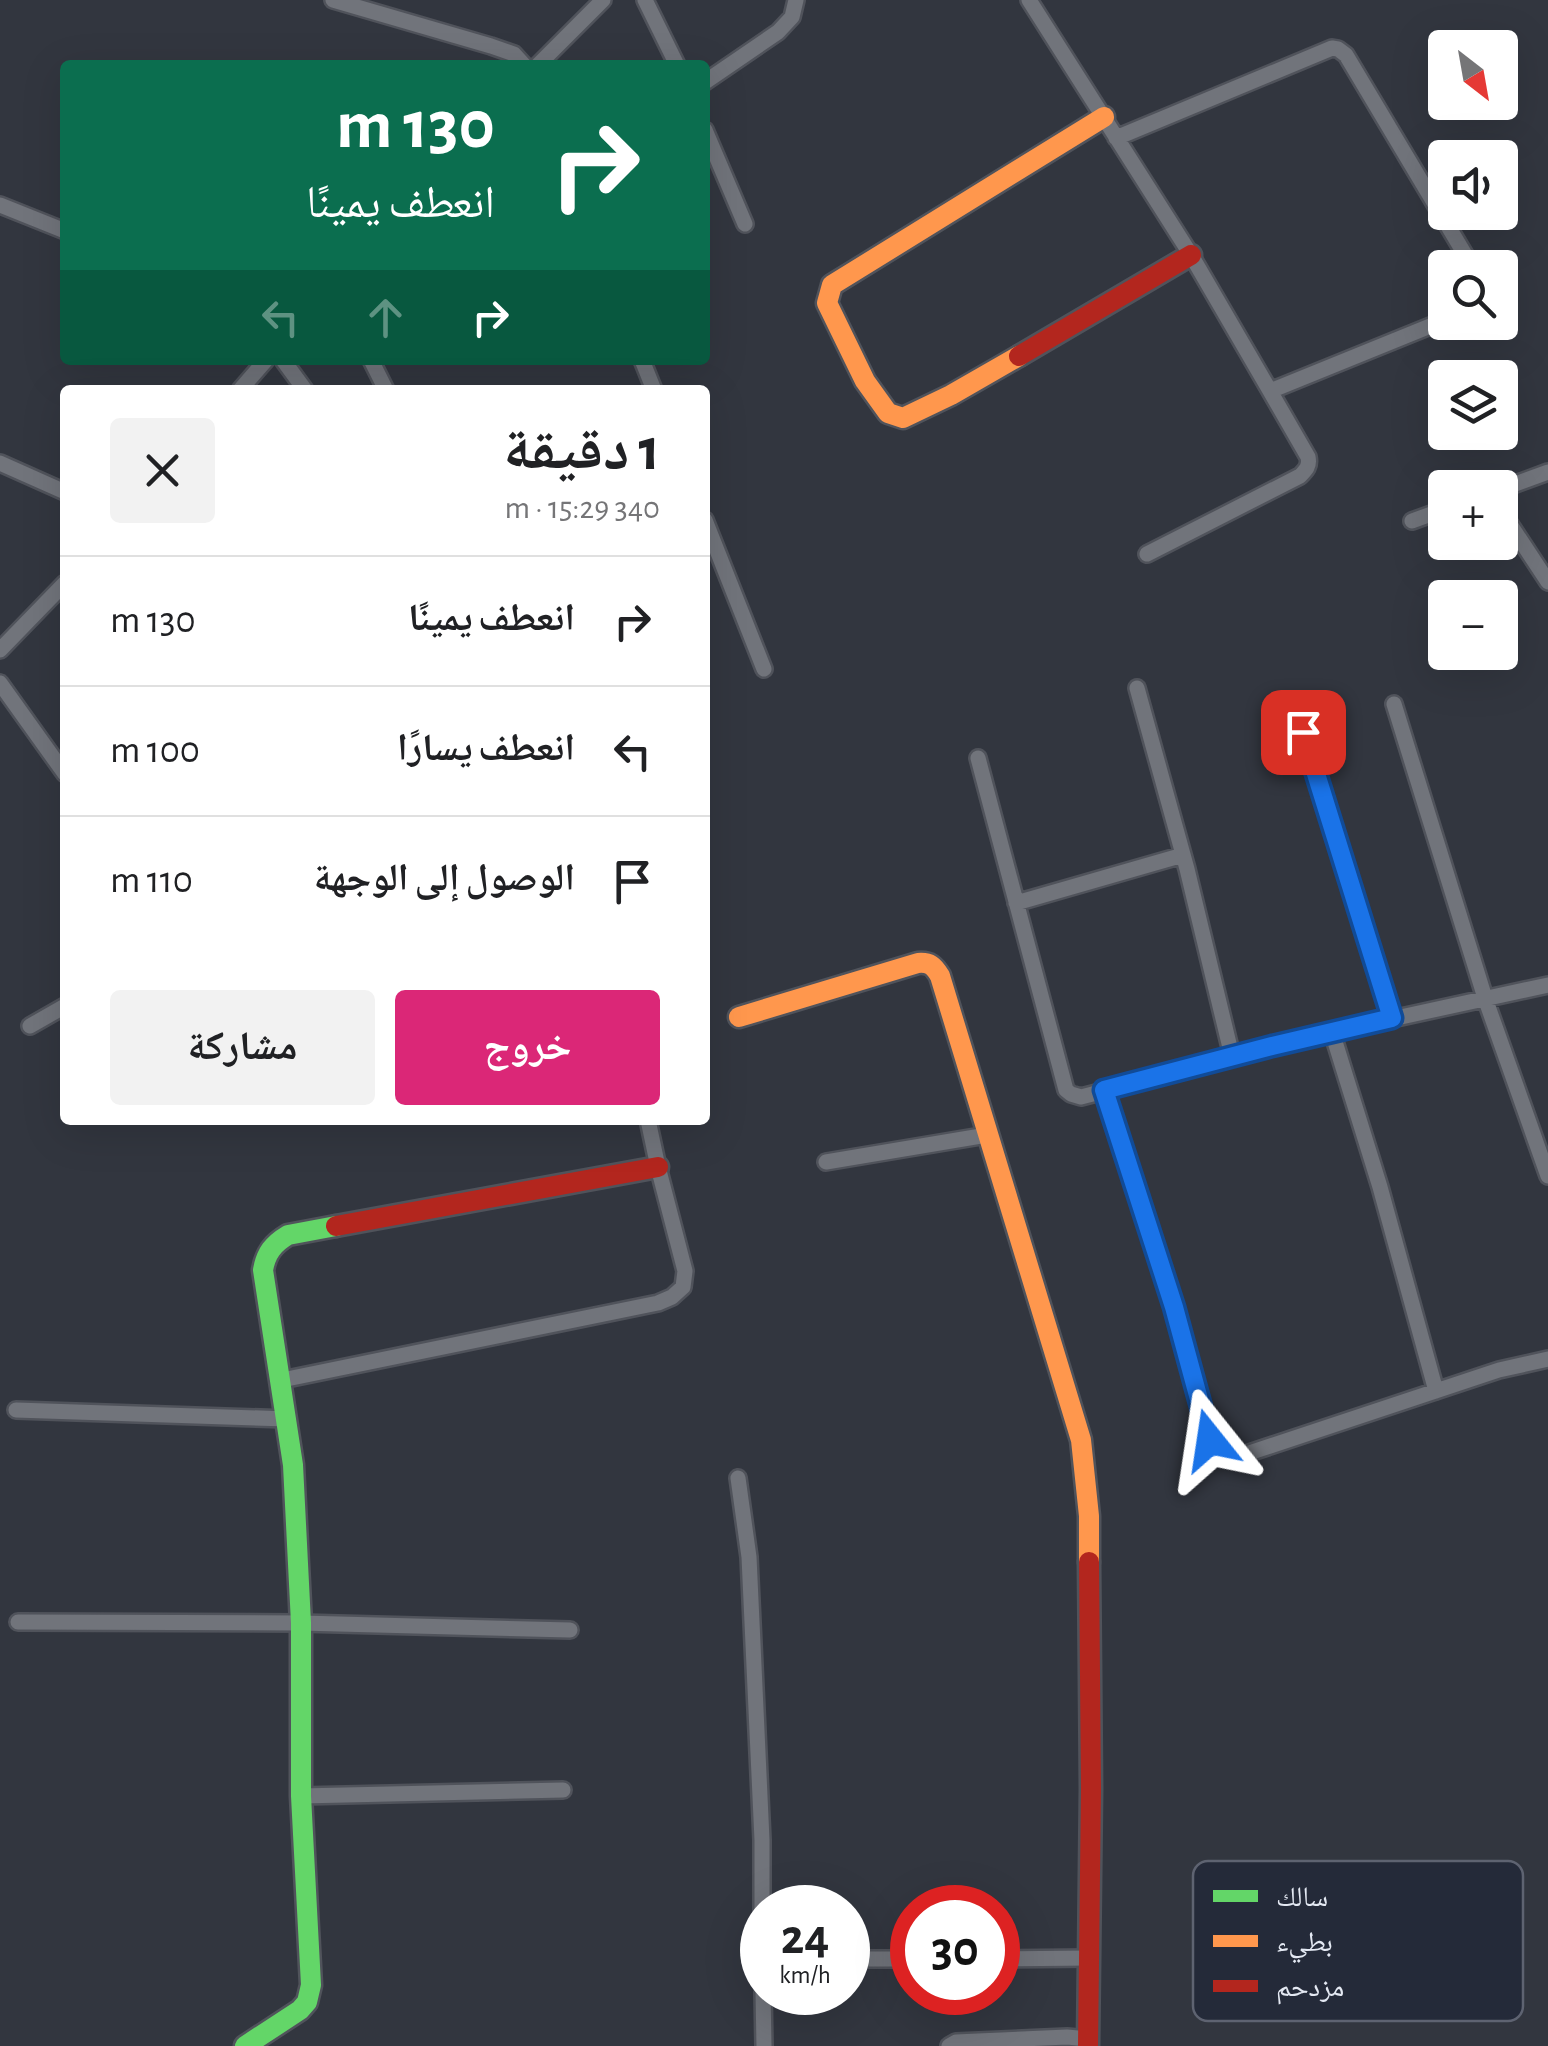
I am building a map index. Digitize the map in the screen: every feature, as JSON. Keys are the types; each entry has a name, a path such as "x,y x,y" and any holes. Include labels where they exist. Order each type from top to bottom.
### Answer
{"street":[{"path":"332,0 492,46 519,60"},
{"path":"543,60 604,0"},
{"path":"644,0 674,60"},
{"path":"710,79 778,32 792,17 796,0"},
{"path":"1029,0 1191,256 1308,457 1309,463 1300,476 1147,554"},
{"path":"1116,138 1332,48 1338,49 1346,55 1462,250"},
{"path":"1104,118 832,285 827,302 865,380 888,413 903,418 911,416 1191,256"},
{"path":"710,142 745,224"},
{"path":"0,205 60,229"},
{"path":"1270,391 1428,327"},
{"path":"244,385 262,365"},
{"path":"0,463 60,490"},
{"path":"1518,485 1548,472"},
{"path":"1412,521 1428,516"},
{"path":"710,533 764,668"},
{"path":"1518,536 1548,582"},
{"path":"4,640 60,588"},
{"path":"0,683 60,767"},
{"path":"1137,688 1184,855 1232,1056"},
{"path":"1394,704 1485,998 1548,1176"},
{"path":"1303,732 1392,1018"},
{"path":"978,758 1066,1090 1071,1094 1080,1097 1332,1032 1548,985"},
{"path":"1016,903 1184,855"},
{"path":"739,1018 902,967 927,962 934,965 1081,1440 1087,1478 1090,1672 1088,2042 1066,2037 956,2042 949,2046"},
{"path":"30,1026 60,1009"},
{"path":"1332,1032 1436,1391"},
{"path":"1104,1090 1174,1307 1210,1440 1220,1452 1237,1456 1499,1370 1548,1359"},
{"path":"282,1380 672,1298 683,1288 685,1271 649,1125"},
{"path":"826,1162 987,1135"},
{"path":"245,2046 300,2010 310,1993 293,1465 263,1270 266,1252 288,1235 658,1167"},
{"path":"16,1410 288,1419"},
{"path":"738,1478 749,1557 762,1885"},
{"path":"18,1622 301,1623 570,1630"},
{"path":"301,1796 564,1790"},
{"path":"1020,1960 1090,1958"},
{"path":"763,2015 764,2046"}],"traffic: fast":[{"path":"245,2046 300,2010 307,2002 311,1985 301,1796 301,1623 293,1465 263,1270 271,1250 288,1235 336,1226"}],"traffic: slow":[{"path":"1019,356 903,418 888,413 865,381 827,303 832,285 1104,117"},
{"path":"739,1017 918,963 929,964 940,976 1081,1440 1089,1516 1089,1562"}],"traffic: jam":[{"path":"1019,356 1191,255"},
{"path":"336,1226 658,1167"},
{"path":"1088,2046 1089,1562"}],"route":[{"path":"1210,1440 1174,1307 1104,1090 1392,1018 1303,732"}]}
